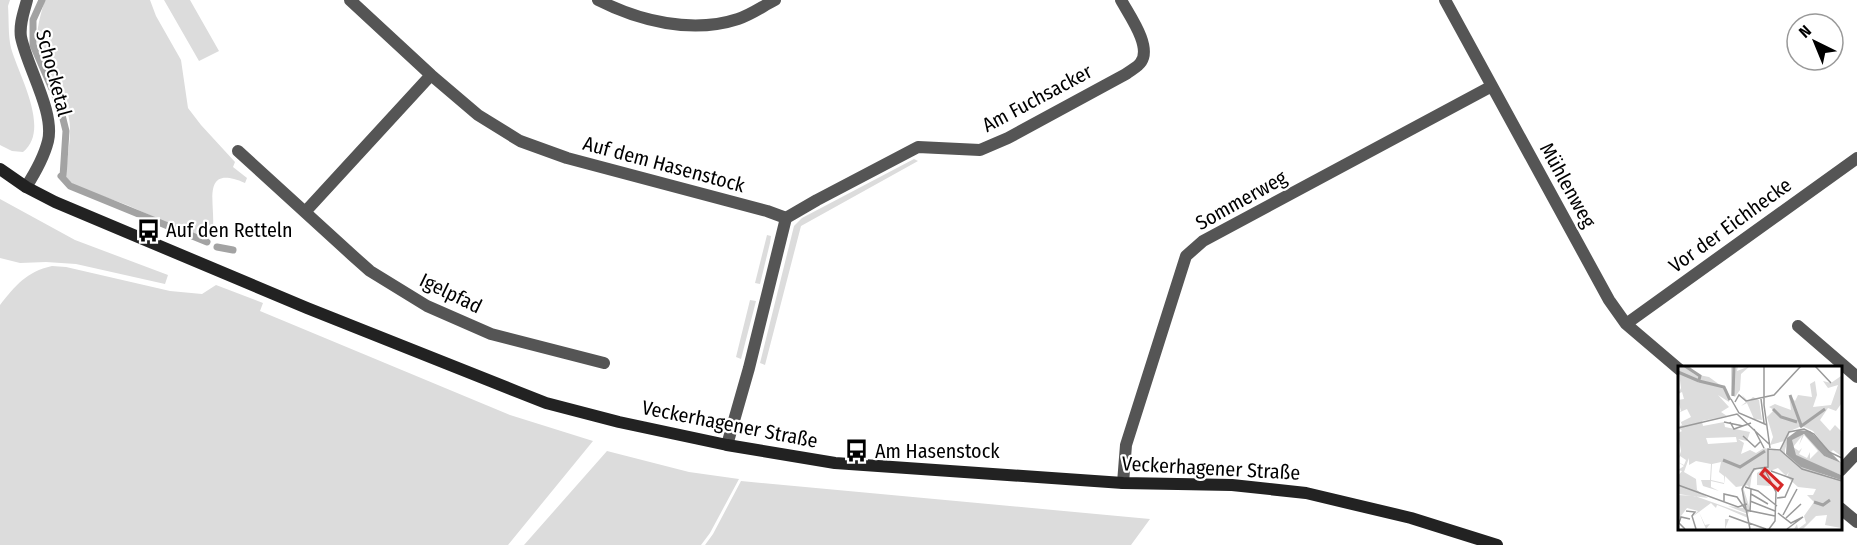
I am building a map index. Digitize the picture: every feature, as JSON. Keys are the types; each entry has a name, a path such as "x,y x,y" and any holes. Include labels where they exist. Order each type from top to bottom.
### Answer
{"street":[{"name":"Schocketal","path":"26,187 37,169 48,139 48,117 21,35 22,17 27,0"},
{"name":"Auf dem Hasenstock","path":"350,0 478,115 520,141 567,158 786,218"},
{"path":"598,0 633,15 674,25 704,26 738,20 775,0"},
{"name":"Am Fuchsacker","path":"786,218 918,147 980,150 1008,138 1125,74 1140,64 1144,55 1143,41 1121,0"},
{"name":"Mühlenweg","path":"1445,0 1609,300 1626,324 1678,368"},
{"path":"305,212 431,75"},
{"name":"Sommerweg","path":"1123,483 1126,445 1186,256 1203,241 1492,86"},
{"name":"Igelpfad","path":"238,151 370,271 427,306 491,334 604,363"},
{"name":"Vor der Eichhecke","path":"1626,324 1857,158"},
{"name":"Veckerhagener Straße","path":"0,169 26,187 205,266 546,403 619,422 728,445 835,463 1123,483 1232,485 1306,493 1411,518 1497,545"},
{"path":"728,445 786,218"},
{"path":"1798,326 1857,377"},
{"path":"1842,469 1857,453"},
{"path":"1842,510 1857,522"}],"shaded area":[{"path":"0,0 10,0 8,6 11,48 31,102 34,117 31,142 23,152 12,151 0,145"},
{"path":"45,0 150,0 156,16 181,60 188,108 235,162 233,167 247,178 245,183 231,178 222,178 216,182 212,197 213,227 208,241 127,205 75,186 67,178 70,122 62,96 41,55 37,41"},
{"path":"164,0 190,0 219,51 199,61"},
{"path":"914,159 918,161 801,226 765,365 760,363 794,226 802,218"},
{"path":"0,199 75,240 168,275 165,284 76,264 20,263 0,258"},
{"path":"767,235 771,236 770,243 760,284 755,283"},
{"path":"52,266 66,267 170,291 202,294 216,285 263,303 260,311 510,415 593,441 508,545 0,545 0,305 22,280"},
{"path":"750,300 756,301 741,359 736,357"},
{"path":"607,451 689,472 739,479 710,533 701,545 524,545"},
{"path":"741,481 1150,519 1131,545 705,545"}],"waterway":[{"path":"42,0 33,20 33,45 60,107 66,131 63,177"},
{"path":"61,176 70,186 207,242"},
{"path":"217,247 233,250"}],"place":[{"name":"Auf den Retteln","path":"148,230"},
{"name":"Am Hasenstock","path":"857,451"}]}
